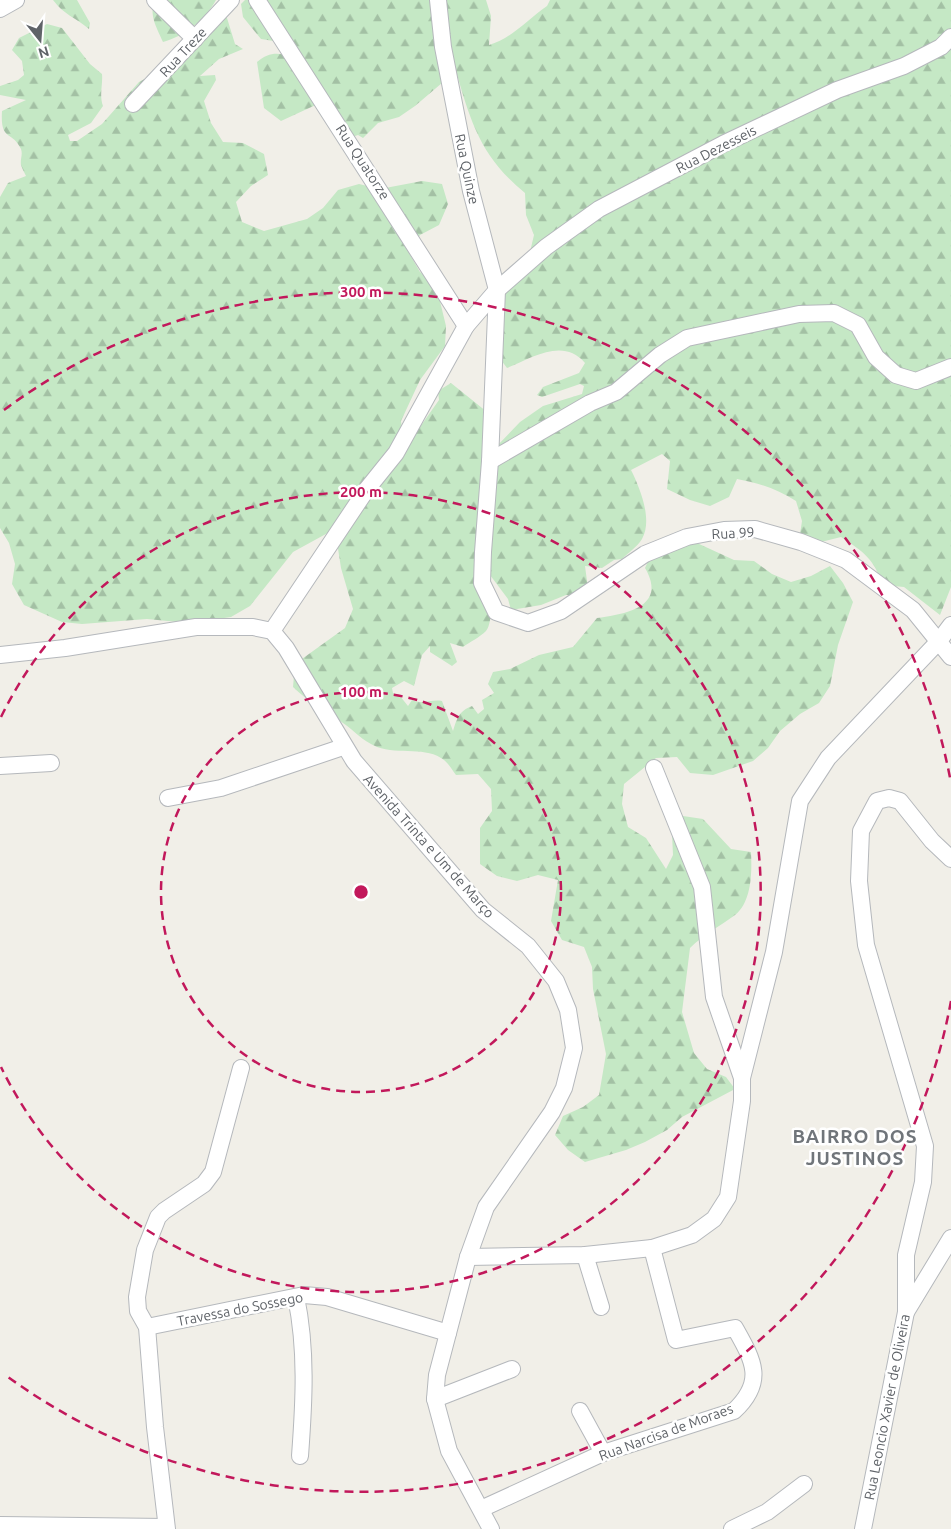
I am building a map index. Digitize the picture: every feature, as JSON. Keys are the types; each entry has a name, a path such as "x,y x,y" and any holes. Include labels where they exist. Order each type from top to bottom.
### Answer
{"street":[{"path":"0,9 16,0"},
{"path":"155,0 194,40"},
{"name":"Rua Treze","path":"133,104 231,0"},
{"name":"Rua Quatorze","path":"257,0 466,326"},
{"name":"Rua Quinze","path":"440,1 443,48 471,191 497,290 490,461 482,552 482,583 496,612"},
{"name":"Rua Dezesseis","path":"497,290 546,247 599,208 723,144 837,90 904,66 941,47 951,37"},
{"path":"0,655 65,648 196,627 253,627 272,631 367,489 396,453 466,326 497,290"},
{"path":"490,461 590,402 616,392 660,355 687,338 799,314 834,314 858,326 876,357 896,375 916,381 951,368"},
{"name":"Rua 99","path":"496,612 528,623 561,611 653,551 687,537 724,530 755,530 801,542 846,560 913,610 951,656"},
{"path":"468,1257 585,1255 652,1248 692,1234 714,1219 728,1197 742,1101 742,1078 774,952 800,801 828,758 939,641 951,625"},
{"name":"Avenida Trinta e Um de Março","path":"272,631 286,648 343,746 483,910 528,946 556,981 568,1010 574,1048 564,1088 552,1112 486,1207 468,1257 437,1374 435,1399 449,1451 491,1529"},
{"path":"168,798 221,788 343,746"},
{"path":"0,766 51,763"},
{"path":"654,768 702,887 714,997 742,1078"},
{"name":"Rua Leoncio Xavier de Oliveira","path":"863,1529 906,1312 906,1255 923,1182 925,1146 866,945 859,881 861,831 877,801 889,798 900,801 932,841 951,858"},
{"path":"0,1525 166,1528 156,1446 148,1327 138,1311 145,1250 156,1222 164,1211 204,1184 213,1172 241,1068"},
{"path":"906,1312 951,1238"},
{"name":"Rua Narcisa de Moraes","path":"481,1509 603,1453 734,1411 746,1399 752,1384 753,1361 735,1328 676,1340 652,1248"},
{"path":"585,1255 601,1307"},
{"path":"296,1297 305,1356 300,1456"},
{"name":"Travessa do Sossego","path":"148,1327 296,1297 328,1297 448,1333"},
{"path":"435,1399 512,1369"},
{"path":"580,1411 603,1453"},
{"path":"732,1529 767,1512 804,1484"}],"green space":[{"path":"53,0 77,0 90,23 89,29 66,13"},
{"path":"156,0 216,0 194,26 179,36 163,42 153,16"},
{"path":"245,0 486,0 491,16 489,45 512,33 547,6 550,0 951,0 951,587 940,615 904,587 883,585 872,562 856,547 841,537 821,542 799,541 802,521 796,501 782,493 737,479 729,497 710,506 690,500 667,489 670,461 662,454 631,470 646,514 645,531 642,539 622,559 614,560 602,568 585,566 589,596 566,595 541,605 511,610 508,599 490,575 491,613 486,631 463,647 450,643 457,662 452,666 430,652 430,646 422,655 414,686 404,681 392,688 393,693 400,696 408,706 412,700 420,702 442,701 453,731 457,719 464,710 472,706 478,714 484,709 482,700 494,693 488,684 493,672 510,669 539,655 573,647 597,618 631,611 640,606 647,600 651,592 651,581 645,568 651,555 697,543 734,560 754,561 772,574 791,582 811,576 830,566 843,583 853,602 838,645 830,686 819,703 800,714 780,731 768,748 753,761 713,775 690,773 677,757 656,758 624,784 622,804 628,827 646,838 666,869 673,855 672,834 683,816 703,819 731,849 751,852 750,886 741,909 690,948 682,1012 694,1053 707,1069 726,1077 735,1089 682,1117 667,1130 626,1150 585,1162 568,1150 555,1135 563,1116 583,1107 599,1095 606,1054 593,989 592,967 584,947 562,940 551,921 558,880 538,875 517,881 497,876 480,864 480,828 492,811 491,789 478,774 456,775 444,760 429,753 377,747 363,739 293,687 295,664 345,628 353,609 341,568 335,529 293,552 250,606 231,617 189,623 147,619 82,624 62,622 24,605 12,584 15,564 9,543 0,528 0,197 8,183 26,176 21,165 21,149 18,143 5,132 2,111 26,100 0,95 0,86 18,80 24,75 22,61 12,50 19,38 47,24 62,28 90,64 102,74 101,98 103,106 91,123 68,135 70,141 77,141 102,124 139,82 171,65 219,10 227,18 235,44 243,49 219,59 200,76 215,75 216,80 204,101 211,123 223,142 243,143 264,154 268,175 251,186 236,202 242,222 264,231 307,219 323,208 338,190 359,184 380,189 422,181 442,184 448,204 439,225 420,235 409,253 420,272 436,285 446,326 445,346 420,380 401,421 403,439 415,434 439,400 438,391 451,383 487,412 494,449 520,422 543,406 582,394 584,386 580,384 542,397 537,395 543,387 579,373 585,363 576,355 567,351 547,352 507,368 495,352 492,309 529,256 534,235 526,215 525,193 498,166 480,138 467,107 456,71 399,117 378,123 363,138 358,135 340,141 320,103 281,121 264,108 257,62 272,54 290,56 280,42 261,39 243,17 241,4"}],"district":[{"name":"BAIRRO DOS JUSTINOS","path":"855,1147"}]}
